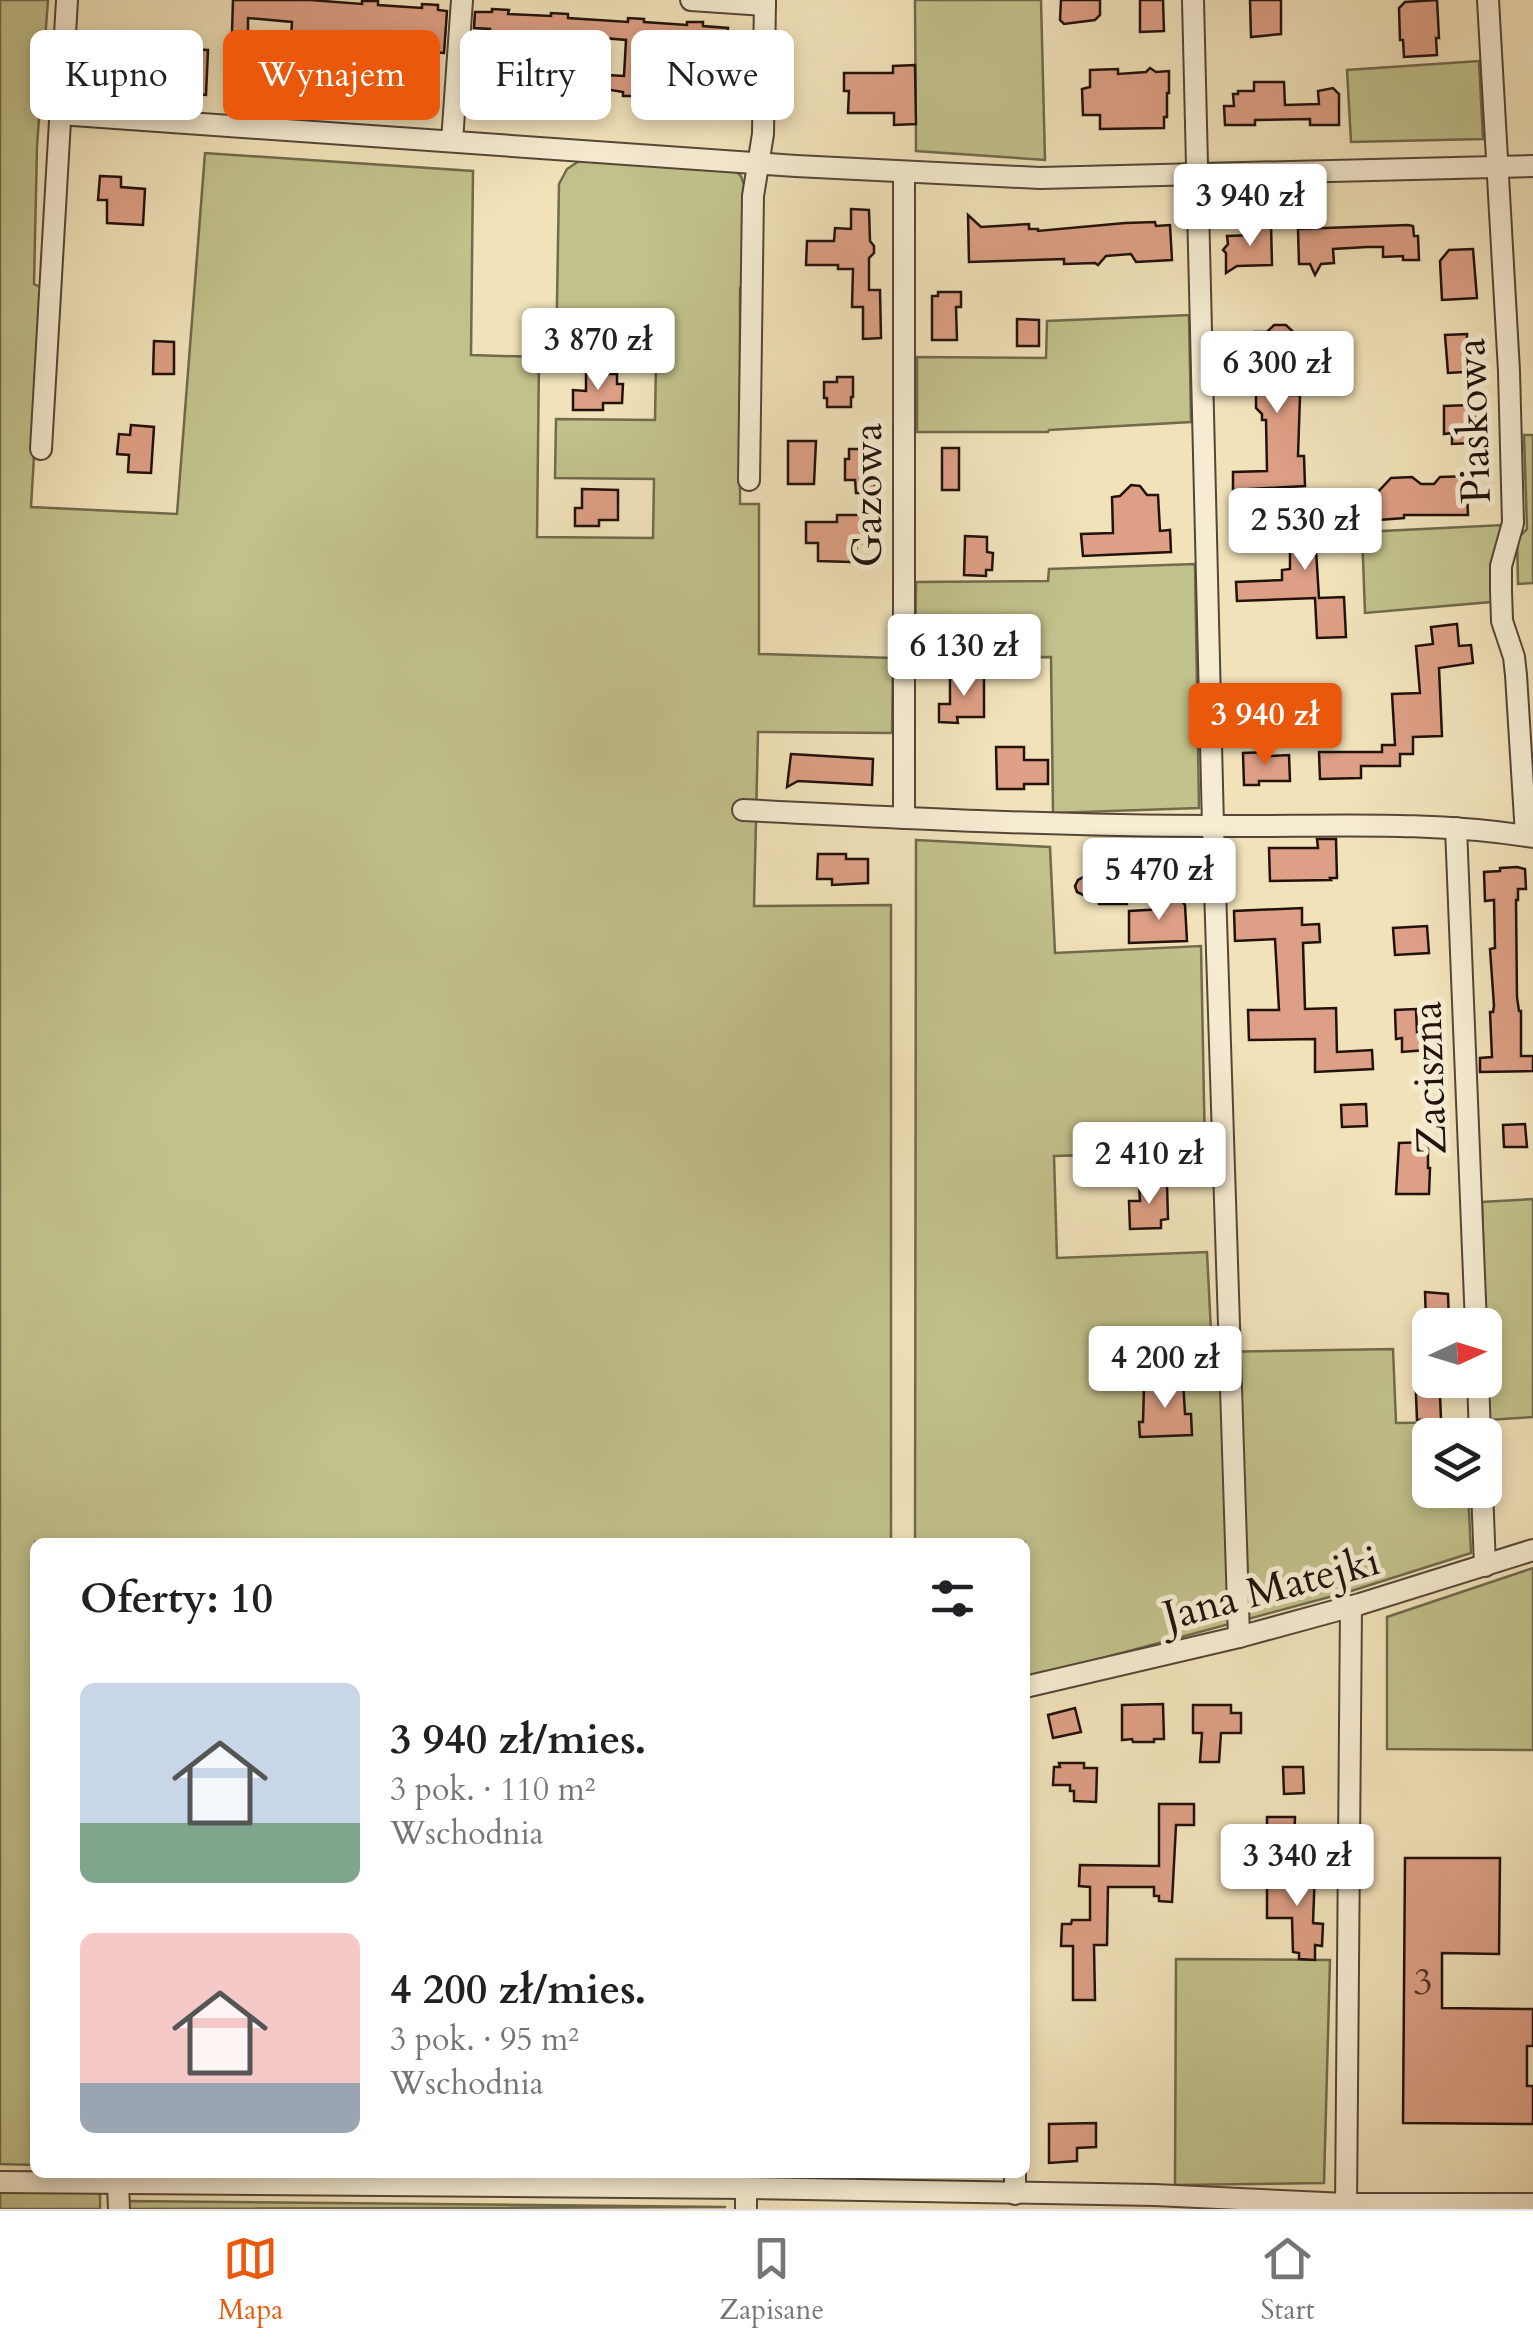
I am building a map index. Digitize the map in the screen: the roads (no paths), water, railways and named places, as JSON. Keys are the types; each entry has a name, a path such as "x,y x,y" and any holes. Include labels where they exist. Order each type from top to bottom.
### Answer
{"street":[{"path":"64,30 66,0"},
{"path":"452,140 462,0"},
{"path":"692,0 765,3 764,134 753,196 748,480"},
{"path":"1194,0 1213,826 1239,1637"},
{"name":"Piaskowa","path":"1488,0 1509,371 1513,523 1501,566 1502,621 1514,657 1529,836"},
{"path":"41,449 59,120"},
{"path":"150,120 760,163 1040,178 1533,166"},
{"name":"Gazowa","path":"904,172 904,818"},
{"path":"742,810 1213,826 1342,824 1456,828 1529,836"},
{"name":"Zaciszna","path":"1456,828 1475,1308"},
{"path":"1483,1508 1485,1566"},
{"name":"Jana Matejki","path":"1030,1686 1239,1637 1533,1550"},
{"path":"1346,2207 1352,1606"},
{"path":"0,2182 746,2198 1015,2183 1346,2207 1533,2204"},
{"path":"118,2182 120,2209"}]}
